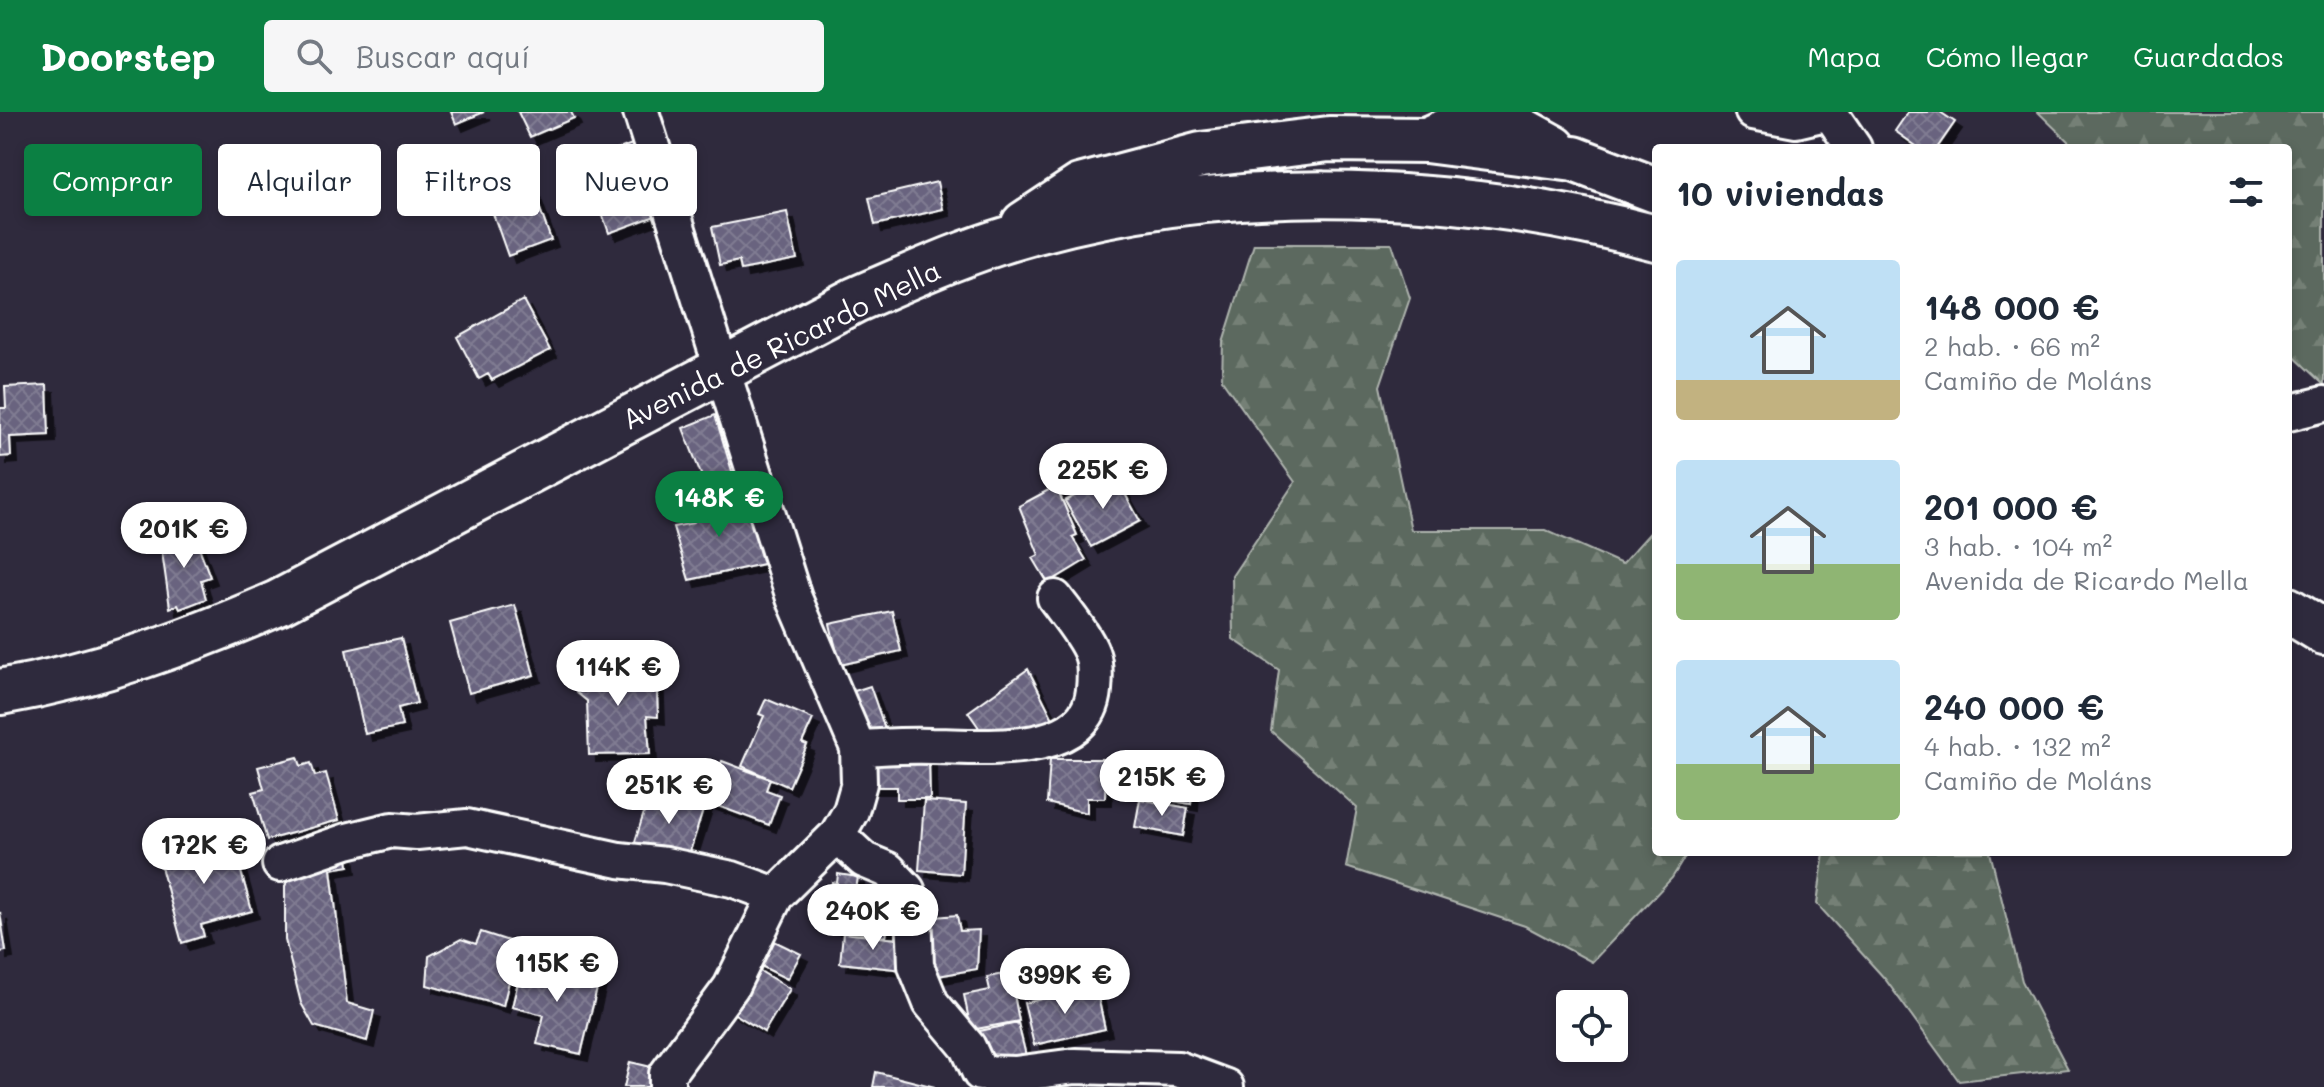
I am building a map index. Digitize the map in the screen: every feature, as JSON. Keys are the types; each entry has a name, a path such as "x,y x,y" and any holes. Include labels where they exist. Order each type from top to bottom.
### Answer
{"main road":[{"path":"1426,140 1489,112 1574,159 1652,188"},
{"path":"996,243 1080,187 1201,155 1329,139 1426,140 1574,159 1590,183 1587,222"},
{"path":"1423,199 1426,140"},
{"name":"Avenida de Ricardo Mella","path":"0,692 110,668 200,637 278,603 855,300 996,243 1100,216 1203,201 1284,196 1423,199 1505,208 1652,237"},
{"path":"2292,612 2324,632"}],"street":[{"path":"641,112 794,598 858,748 859,783 851,811 837,835 776,895 731,987 667,1074 667,1087"},
{"path":"1753,112 1796,120 1830,113 1851,144"},
{"path":"2292,412 2324,404"},
{"path":"858,748 1006,746 1045,740 1070,732 1081,724 1089,713 1094,696 1096,677 1092,653 1055,598"},
{"path":"280,864 347,841 392,830 417,832 467,827 619,860 665,865 732,879 776,895"},
{"path":"837,835 864,860 888,870 907,890 914,909 916,966 931,1003 968,1047 980,1080 1075,1066 1178,1069 1226,1087"}],"green space":[{"path":"2038,112 2324,112 2324,385 2292,355 2292,144 2071,144"},
{"path":"1254,244 1392,244 1410,298 1380,386 1411,530 1545,530 1622,564 1652,530 1652,856 1686,856 1672,878 1592,962 1525,926 1346,867 1357,808 1271,731 1279,670 1233,639 1232,576 1295,482 1222,380 1223,343"},
{"path":"1823,856 1991,856 2022,981 2068,1069 1959,1081 1885,979 1817,904"}],"building":[{"path":"451,112 484,112 456,124"},
{"path":"518,112 571,112 574,118 530,137"},
{"path":"1908,112 1940,112 1955,122 1940,144 1913,144 1895,131"},
{"path":"937,182 943,209 875,225 869,198"},
{"path":"540,209 551,240 508,256 494,216 540,216"},
{"path":"787,212 797,259 741,270 739,261 720,265 712,227"},
{"path":"603,216 655,216 609,233"},
{"path":"523,300 550,350 492,380 488,374 479,379 457,337"},
{"path":"47,385 49,435 10,437 11,456 0,457 0,408 6,408 5,387"},
{"path":"715,415 738,491 711,500 683,428"},
{"path":"1114,474 1140,521 1091,547 1065,501"},
{"path":"1056,486 1077,535 1072,537 1086,560 1048,583 1033,558 1039,555 1019,506"},
{"path":"742,489 763,564 689,580 673,527 693,523 708,502"},
{"path":"177,531 180,539 194,534 210,577 201,580 206,599 180,609 178,605 170,608 160,538"},
{"path":"515,605 534,675 469,693 450,623"},
{"path":"892,611 901,651 840,665 830,624"},
{"path":"401,638 417,703 398,708 402,726 365,734 346,650"},
{"path":"600,662 610,668 656,668 658,717 647,716 650,754 589,755 587,701 577,693 575,685 579,674 588,665"},
{"path":"1028,669 1057,727 989,742 968,712"},
{"path":"870,686 885,729 857,739 842,695"},
{"path":"766,699 813,719 802,743 807,745 789,787 742,766 764,716 759,714"},
{"path":"298,757 301,766 311,763 315,776 326,773 339,820 267,840 253,792 264,789 258,767"},
{"path":"929,757 930,799 897,799 897,787 866,787 865,758"},
{"path":"1050,759 1106,759 1105,798 1087,798 1087,813 1047,803"},
{"path":"722,761 770,779 766,790 780,795 769,825 707,802"},
{"path":"1141,778 1177,785 1178,780 1189,781 1189,787 1192,787 1191,804 1139,795"},
{"path":"652,787 705,804 686,864 633,848"},
{"path":"1140,799 1188,808 1183,836 1135,827"},
{"path":"924,801 966,804 961,874 919,870"},
{"path":"231,836 252,911 201,925 204,936 182,943 158,856"},
{"path":"347,851 349,866 331,869 347,1003 374,1011 367,1041 314,1026 301,1003 285,940 285,886 291,875"},
{"path":"838,874 858,877 856,890 893,896 886,937 825,926 832,882 837,883"},
{"path":"0,912 6,951 0,952"},
{"path":"957,915 960,931 979,930 977,969 927,978 924,918"},
{"path":"481,932 518,944 503,1006 427,985 429,956 461,939 476,944"},
{"path":"843,933 906,940 903,970 840,963"},
{"path":"766,937 801,954 787,979 755,963"},
{"path":"523,961 599,980 581,1054 537,1044 544,1015 512,1007"},
{"path":"750,965 790,989 764,1032 724,1007"},
{"path":"1010,973 1019,1021 971,1030 964,995 990,990 987,977"},
{"path":"1096,987 1105,1029 1034,1045 1024,1003"},
{"path":"1018,1023 1028,1064 982,1059 970,1033"},
{"path":"630,1062 660,1069 656,1087 624,1087"},
{"path":"876,1072 935,1087 873,1087"}]}
